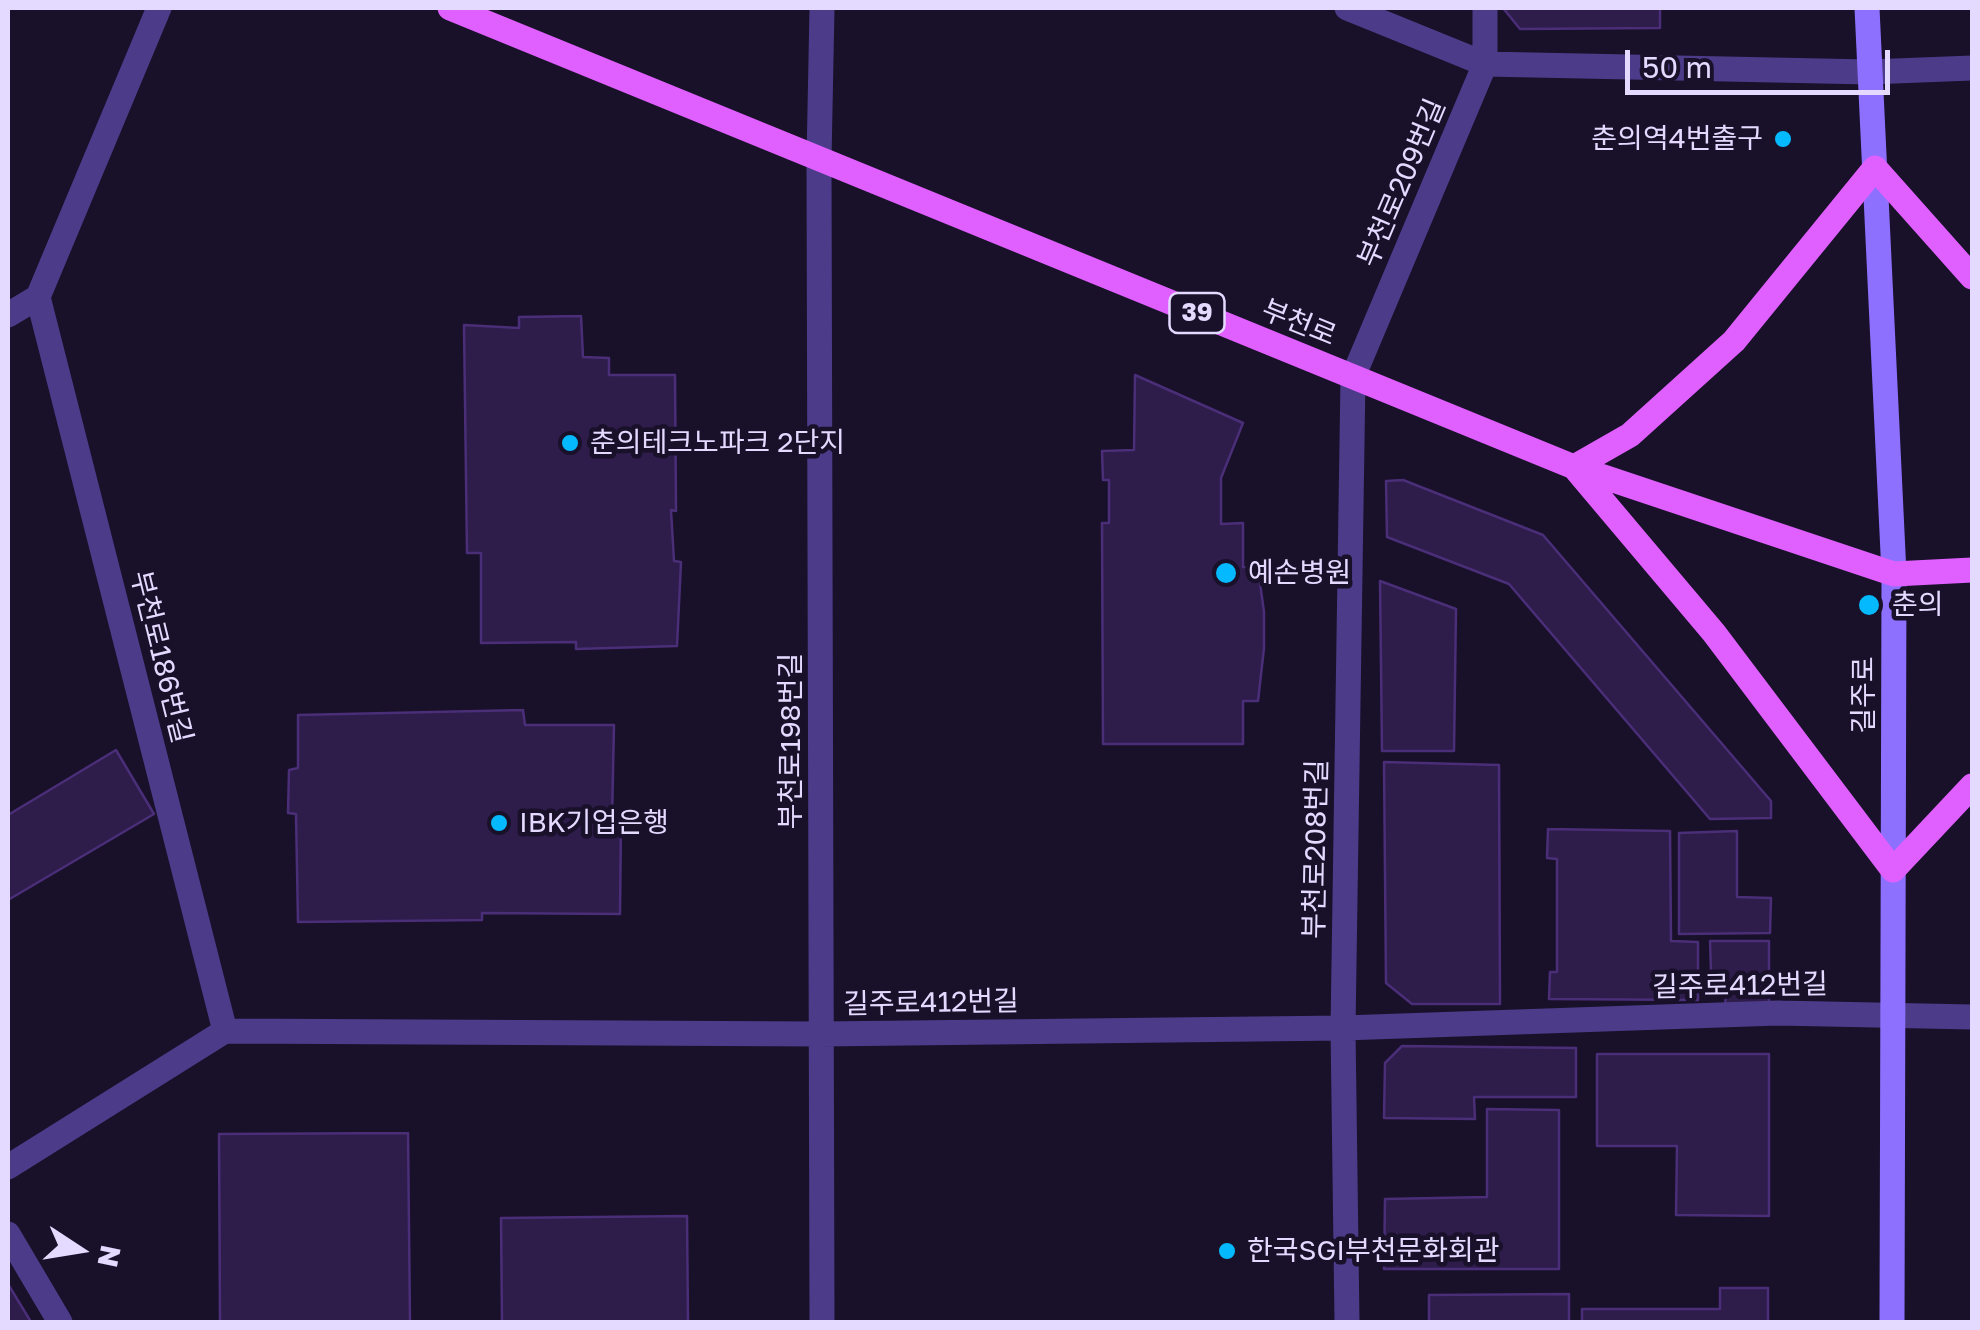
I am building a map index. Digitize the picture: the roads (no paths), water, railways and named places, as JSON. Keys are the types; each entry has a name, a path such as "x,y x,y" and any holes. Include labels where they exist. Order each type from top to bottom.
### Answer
{"main road":[{"name":"부천로","path":"450,8 1574,467 1894,574 1972,570"},
{"path":"1972,277 1875,168 1734,341 1630,436 1574,467 1714,633 1893,870 1972,786"}],"street":[{"path":"8,316 38,297 159,8"},
{"name":"부천로198번길","path":"822,8 822,1322"},
{"path":"1347,8 1485,64 1870,72 1972,68"},
{"name":"부천로209번길","path":"1353,377 1485,64 1484,8"},
{"name":"길주로","path":"1867,8 1894,574 1892,1322"},
{"name":"부천로186번길","path":"38,297 225,1031"},
{"name":"부천로208번길","path":"1347,1322 1343,1028 1353,377"},
{"name":"길주로412번길","path":"225,1031 821,1034 1343,1028 1778,1013 1972,1017"},
{"path":"8,1166 225,1031"},
{"path":"8,1234 60,1322"}],"place":[{"name":"춘의역4번출구","path":"1783,139"},
{"name":"춘의테크노파크 2단지","path":"570,443"},
{"name":"예손병원","path":"1226,573"},
{"name":"춘의","path":"1869,605"},
{"name":"IBK기업은행","path":"499,823"},
{"name":"한국SGI부천문화회관","path":"1227,1251"}]}
